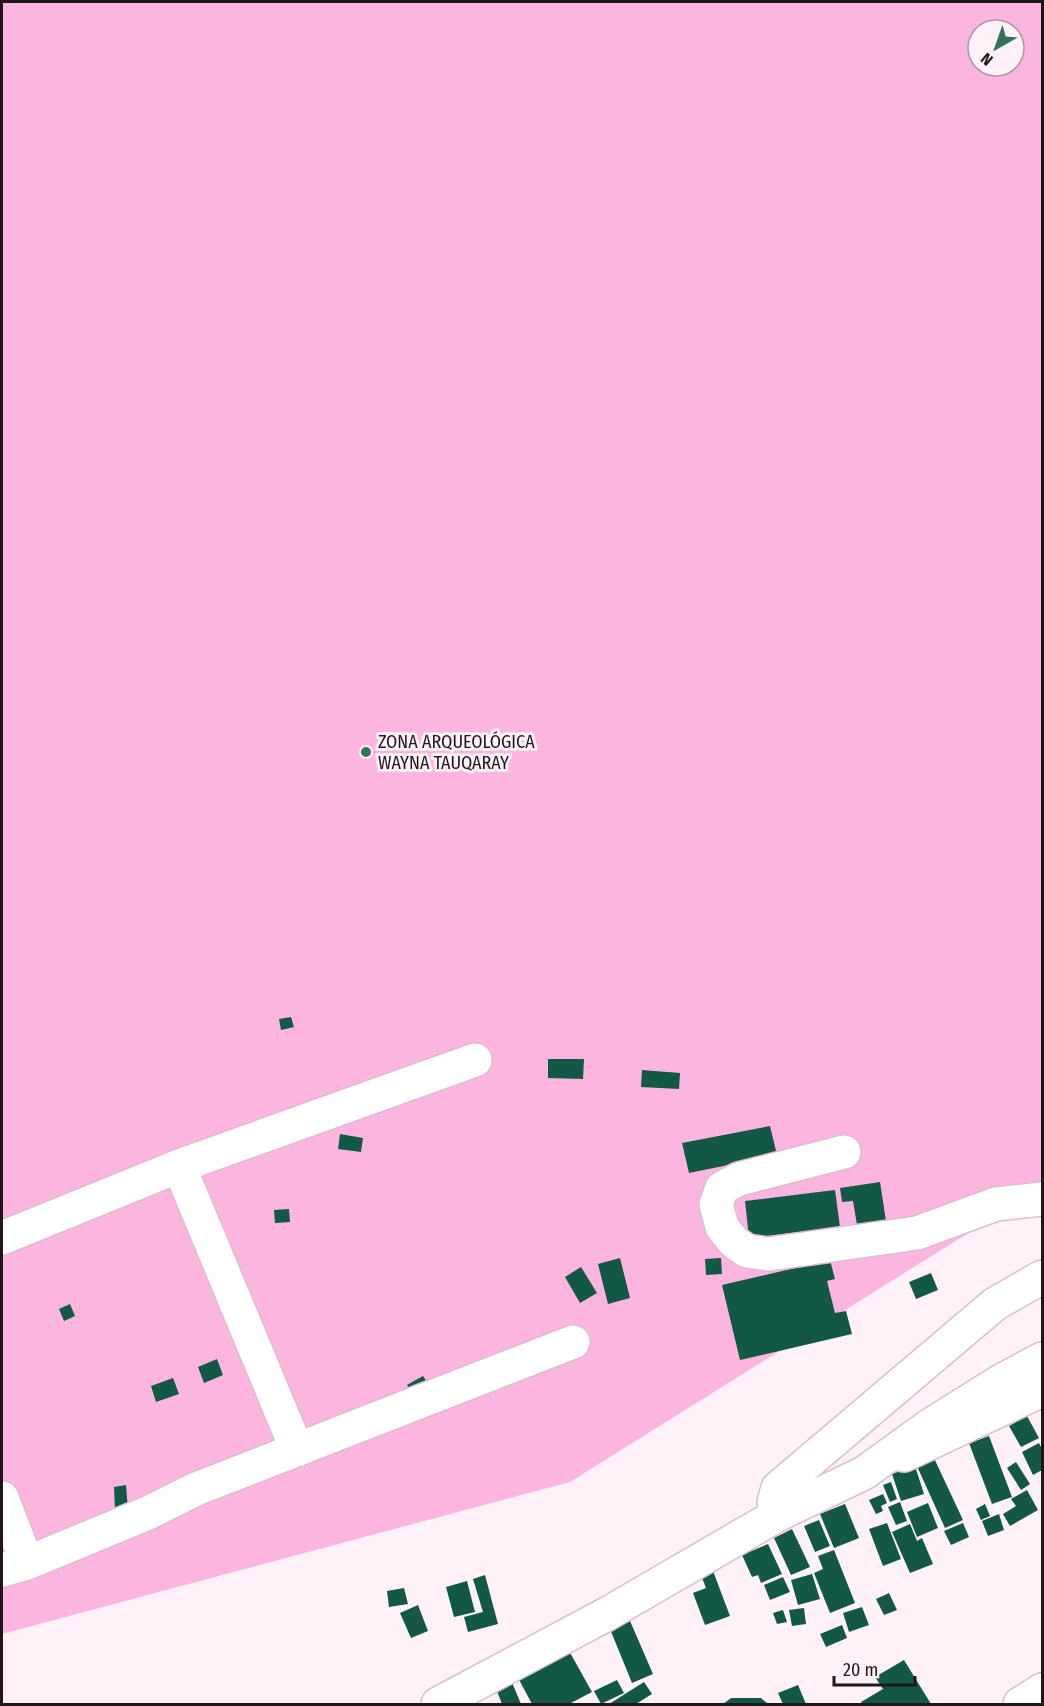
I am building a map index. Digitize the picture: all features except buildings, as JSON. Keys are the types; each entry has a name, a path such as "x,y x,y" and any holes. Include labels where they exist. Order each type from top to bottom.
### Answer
{"street":[{"path":"2,1238 179,1166 475,1060"},
{"path":"844,1152 739,1179 722,1188 716,1204 722,1227 734,1242 747,1251 769,1254 917,1233 996,1204 1042,1198"},
{"path":"179,1166 297,1450"},
{"path":"779,1514 774,1502 778,1488 995,1304 1042,1277"},
{"path":"2,1498 14,1567 148,1513 196,1489 573,1342"},
{"path":"864,1473 929,1426 1042,1359"},
{"path":"438,1704 607,1614 779,1514 1042,1390"},
{"path":"1020,1704 1042,1690"}],"shaded area":[{"path":"2,2 1042,2 1042,1187 570,1482 2,1634"}],"place":[{"name":"ZONA ARQUEOLÓGICA WAYNA TAUQARAY","path":"366,752"}]}
